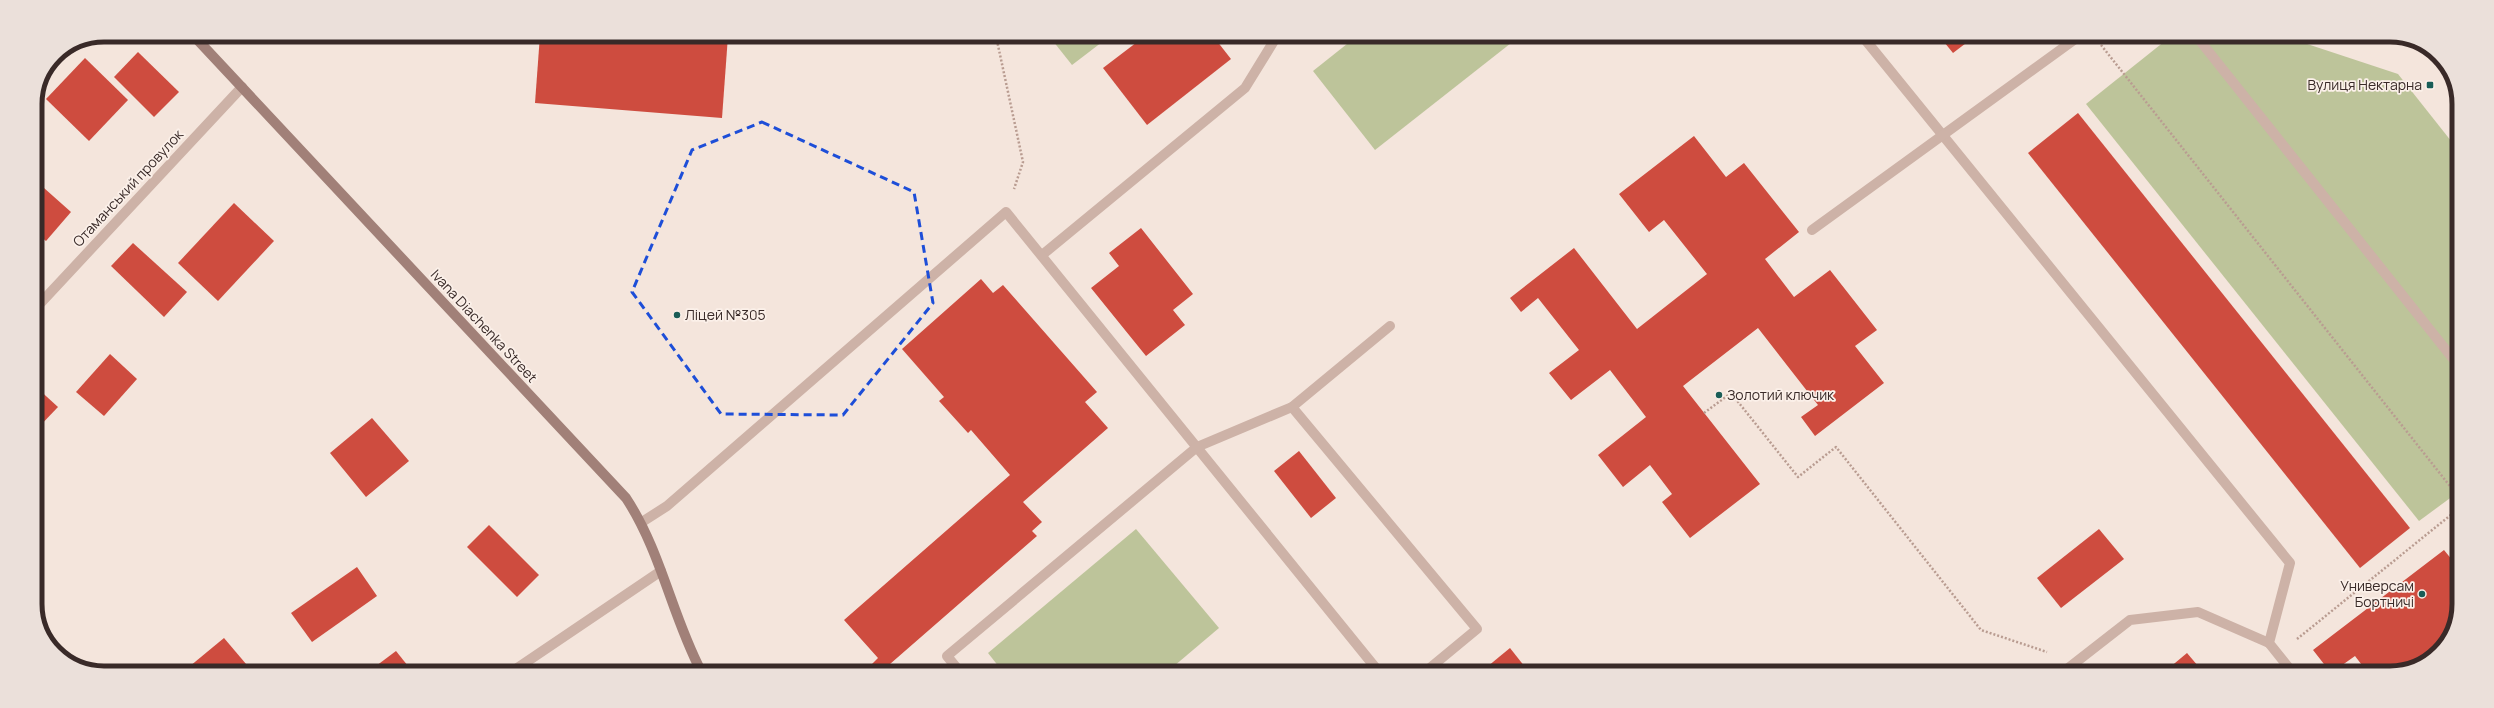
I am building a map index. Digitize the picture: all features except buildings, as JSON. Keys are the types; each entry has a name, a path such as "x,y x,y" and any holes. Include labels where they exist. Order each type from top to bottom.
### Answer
{"street":[{"name":"Ivana Diachenka Street","path":"200,42 626,498 642,522 688,646 698,666"},
{"path":"1042,256 1245,88 1273,42"},
{"path":"1867,42 2290,562 2269,643"},
{"path":"1812,230 2071,42"},
{"path":"2201,42 2452,357"},
{"name":"Отаманський провулок","path":"42,301 242,87"},
{"path":"642,522 667,506 1006,212 1374,666"},
{"path":"955,666 947,656 1197,447 1292,407 1390,326"},
{"path":"1292,407 1476,630 1432,666"},
{"path":"520,666 661,571"},
{"path":"2071,666 2130,620 2198,612 2269,643 2287,666"}],"path":[{"path":"997,42 1023,162 1006,212"},
{"path":"2099,43 2452,489"},
{"path":"1704,413 1731,393 1798,477 1836,447 1980,630 2076,662"},
{"path":"2277,654 2452,514"}],"highlighted area":[{"path":"762,122 914,192 933,303 843,415 721,414 632,292 692,150"}],"green space":[{"path":"1054,42 1102,42 1072,65"},
{"path":"1349,42 1512,42 1375,150 1313,71"},
{"path":"2164,42 2301,42 2398,74 2452,142 2452,497 2419,521 2086,104"},
{"path":"1136,529 1219,628 1174,666 998,666 988,653"}],"place":[{"name":"Вулиця Нектарна","path":"2430,85"},
{"name":"Ліцей №305","path":"677,315"},
{"name":"Золотий ключик","path":"1719,395"},
{"name":"Универсам Бортничі","path":"2422,594"}]}
